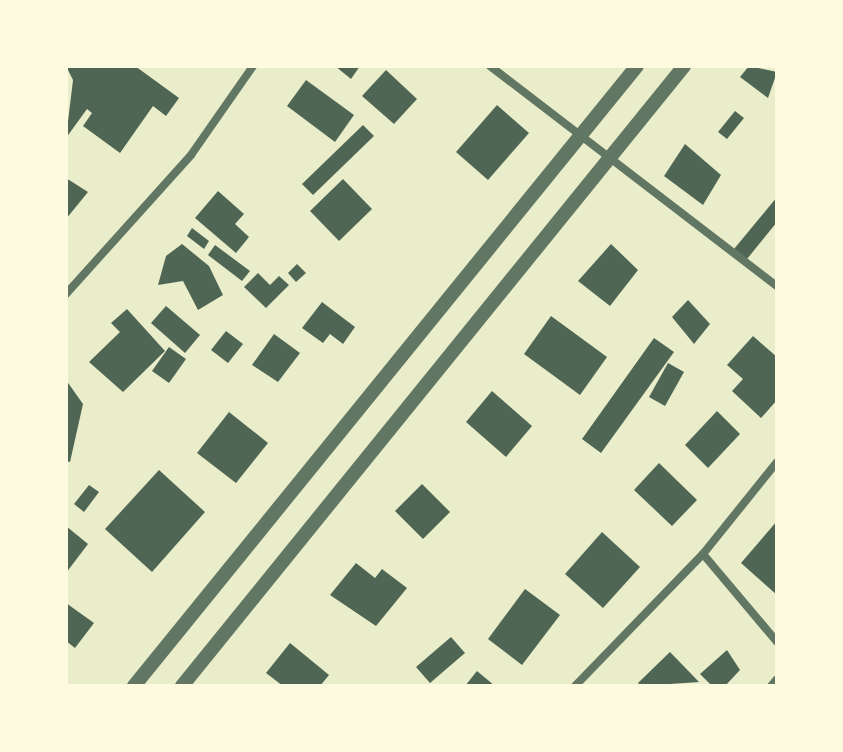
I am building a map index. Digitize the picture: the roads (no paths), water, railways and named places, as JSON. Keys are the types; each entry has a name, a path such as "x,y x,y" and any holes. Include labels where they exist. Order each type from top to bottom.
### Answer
{"street":[{"path":"66,294 191,155 253,66"},
{"path":"490,66 578,138 609,158 777,286"},
{"path":"134,686 637,66"},
{"path":"182,686 684,66"},
{"path":"575,686 703,554 777,462"},
{"path":"703,554 777,642"},
{"path":"771,686 777,679"}]}
